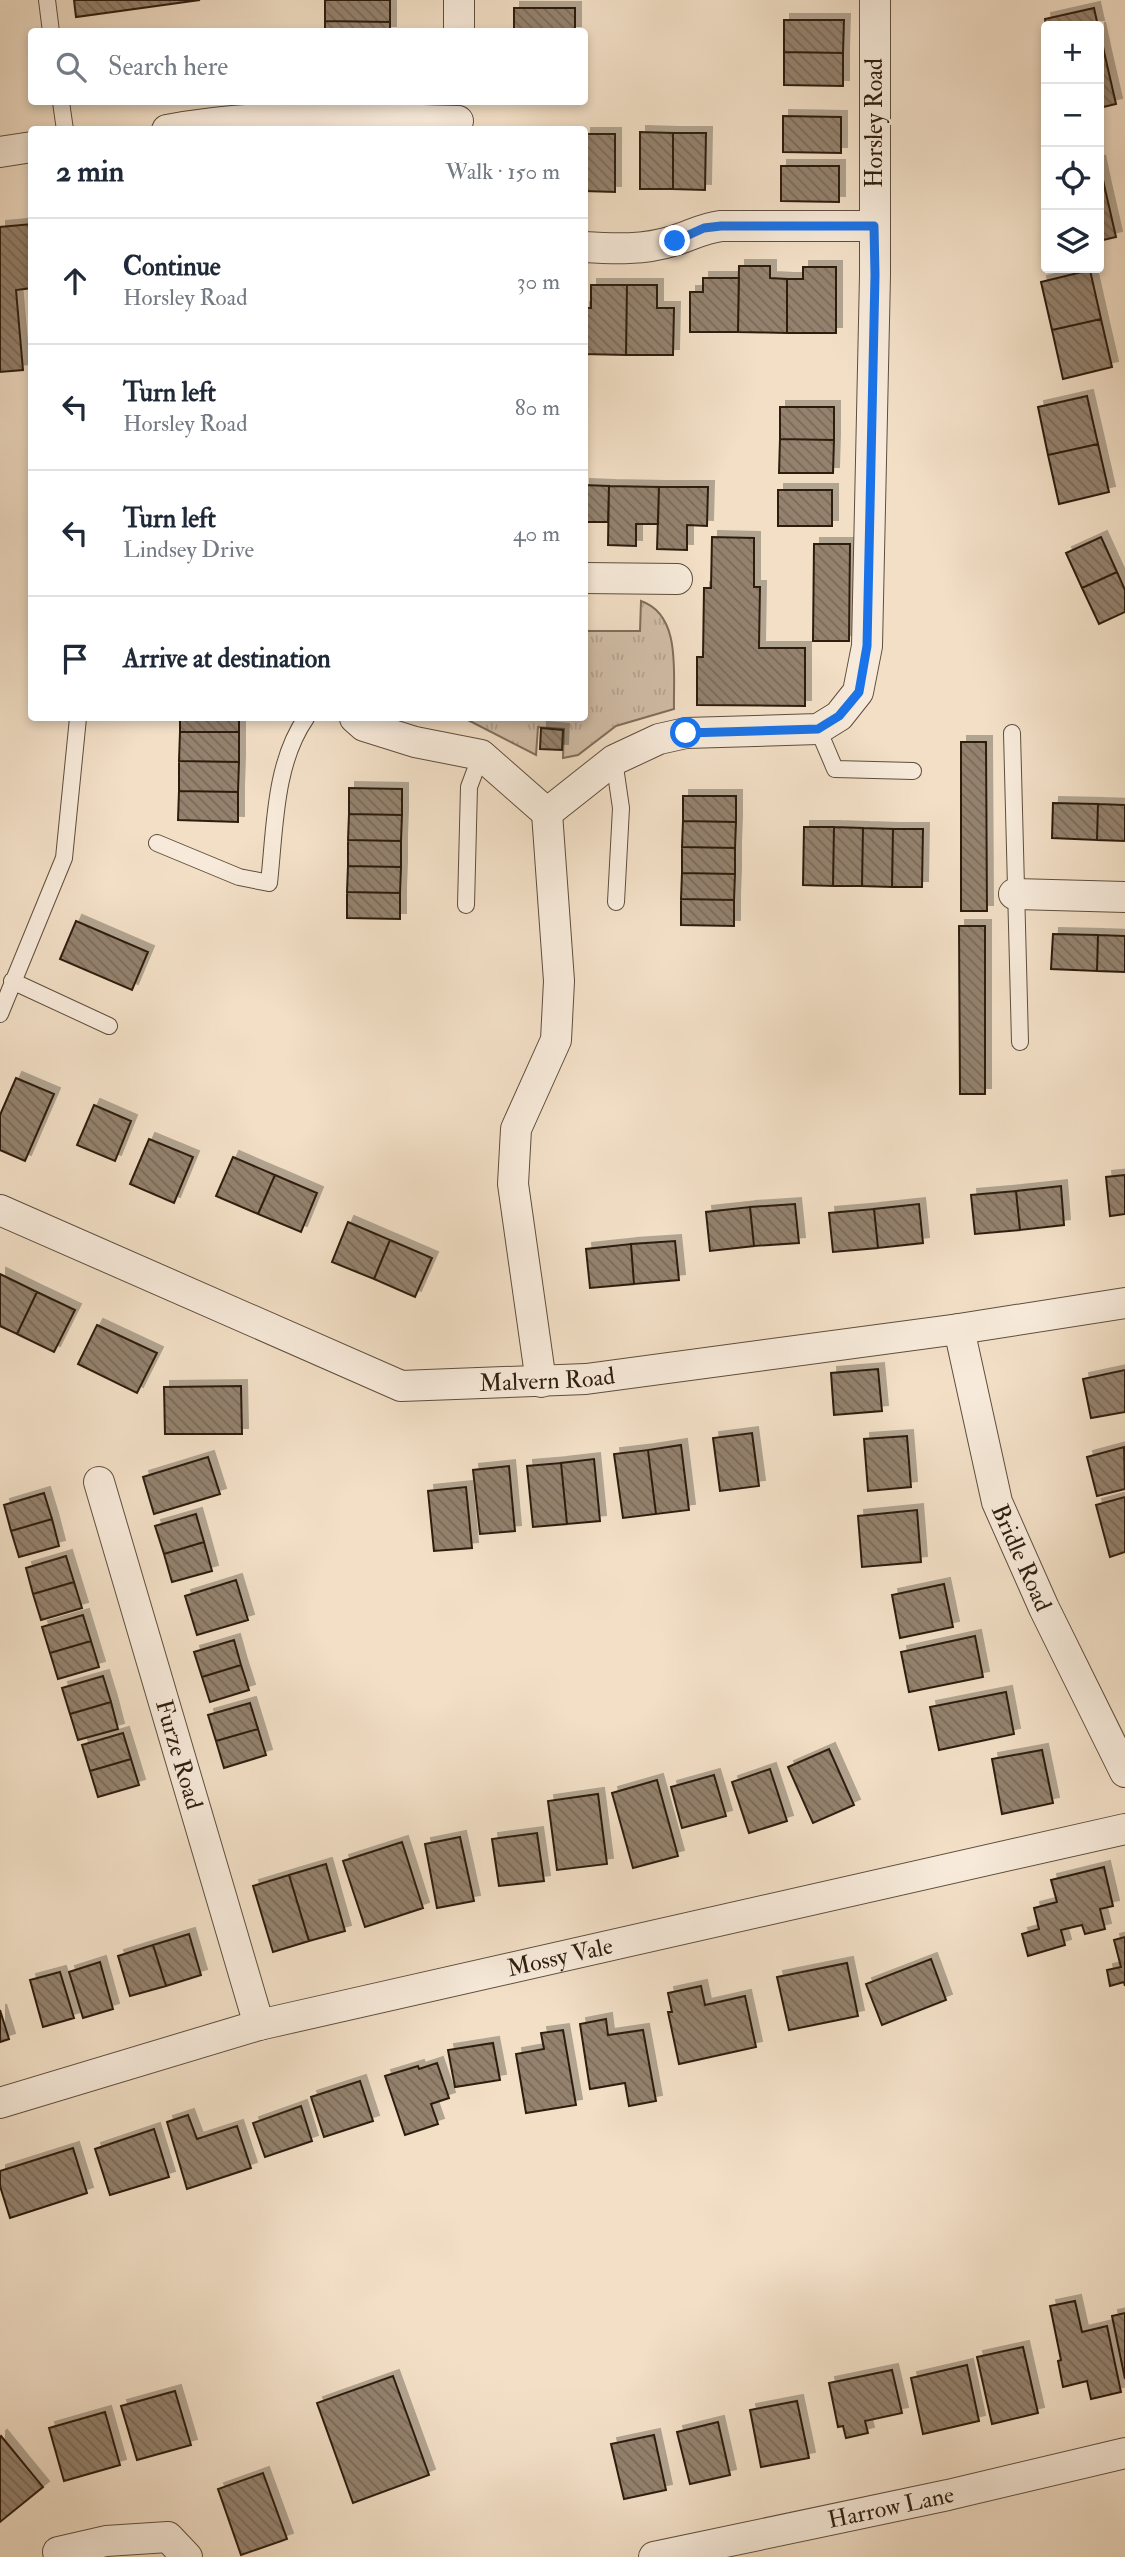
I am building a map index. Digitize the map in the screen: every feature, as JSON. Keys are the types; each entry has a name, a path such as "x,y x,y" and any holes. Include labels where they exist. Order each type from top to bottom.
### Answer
{"street":[{"path":"459,0 459,28"},
{"name":"Horsley Road","path":"818,729 839,716 859,692 867,646 875,275 875,0"},
{"path":"185,126 261,118 459,117"},
{"path":"0,152 28,148"},
{"path":"588,247 633,249 675,241 704,228 721,226 874,226"},
{"path":"588,578 677,579"},
{"path":"358,721 363,726 415,742 481,755 547,813 559,981 556,1040 516,1129 513,1184 541,1382"},
{"path":"547,813 614,760 659,739 686,733 818,729"},
{"path":"1014,894 1125,897"},
{"name":"Malvern Road","path":"0,1210 401,1386 586,1379 959,1329 1125,1303"},
{"name":"Bridle Road","path":"959,1329 997,1502 1044,1608 1125,1772"},
{"name":"Furze Road","path":"99,1482 259,2025"},
{"name":"Mossy Vale","path":"0,2103 259,2025 1125,1829"},
{"name":"Harrow Lane","path":"654,2557 948,2495 1125,2453"},
{"path":"58,2552 106,2541 168,2538 187,2557"}],"lane":[{"path":"47,0 50,28"},
{"path":"61,105 64,126"},
{"path":"0,1014 64,858 78,721"},
{"path":"157,843 240,877 269,883 281,776 296,732 304,721"},
{"path":"818,729 835,769 913,771"},
{"path":"1012,733 1014,894 1020,1042"},
{"path":"466,905 469,787 481,755"},
{"path":"614,760 621,808 616,902"},
{"path":"12,981 109,1026"}],"green space":[{"path":"641,601 654,608 669,632 672,647 674,709 616,726 578,755 563,758 564,729 538,727 536,755 470,721 588,721 588,631 640,631"}],"building":[{"path":"74,0 200,0 76,17"},
{"path":"325,0 390,0 390,22 325,21"},
{"path":"514,8 575,8 575,28 514,28"},
{"path":"1094,8 1097,21 1045,21"},
{"path":"784,20 844,20 843,53 784,52"},
{"path":"325,21 390,22 390,28 325,28"},
{"path":"784,52 843,53 843,86 784,85"},
{"path":"1104,56 1116,104 1104,107 1104,84"},
{"path":"783,116 841,117 841,153 783,152"},
{"path":"640,132 673,133 673,189 640,189"},
{"path":"673,133 706,133 705,190 673,189"},
{"path":"588,134 615,134 615,192 588,191"},
{"path":"781,166 839,166 839,202 781,201"},
{"path":"1104,189 1116,237 1104,240 1104,210"},
{"path":"28,224 28,288 16,290 23,370 0,372 0,227"},
{"path":"739,266 770,266 770,278 787,279 787,333 738,332"},
{"path":"803,267 836,267 836,333 787,333 787,279 803,279"},
{"path":"1078,273 1091,273 1101,319 1052,330 1041,282"},
{"path":"703,278 739,278 738,332 690,332 690,292 703,292"},
{"path":"591,285 627,285 626,355 588,354 588,308 591,308"},
{"path":"627,285 657,285 657,308 674,308 673,355 626,355"},
{"path":"1101,319 1112,367 1063,379 1052,330"},
{"path":"1087,396 1098,444 1048,455 1038,407"},
{"path":"780,407 834,407 834,440 780,439"},
{"path":"780,439 834,440 833,473 779,473"},
{"path":"1098,444 1109,492 1059,504 1048,455"},
{"path":"588,485 609,486 608,522 588,522"},
{"path":"609,486 659,487 658,524 636,524 636,546 608,545"},
{"path":"659,487 708,487 707,526 687,525 687,550 657,549"},
{"path":"778,490 832,490 832,526 778,526"},
{"path":"712,537 754,538 754,587 760,587 759,648 805,648 805,706 697,705 697,657 703,657 704,588 711,588"},
{"path":"1101,537 1117,572 1082,588 1066,553"},
{"path":"814,544 850,544 849,641 813,641"},
{"path":"1117,572 1125,590 1125,612 1099,624 1082,588"},
{"path":"180,721 239,721 239,732 180,732"},
{"path":"541,728 563,730 562,750 540,749"},
{"path":"180,732 239,732 239,762 179,761"},
{"path":"961,742 986,742 987,911 961,911"},
{"path":"179,761 239,762 238,792 179,791"},
{"path":"349,788 402,789 402,815 349,814"},
{"path":"179,791 238,792 238,822 178,820"},
{"path":"683,796 736,796 736,822 683,821"},
{"path":"1053,803 1098,804 1097,840 1052,838"},
{"path":"1098,804 1125,805 1125,841 1097,840"},
{"path":"349,814 402,815 401,841 348,840"},
{"path":"683,821 736,822 735,848 682,847"},
{"path":"804,827 834,827 833,886 803,885"},
{"path":"834,827 863,828 862,886 833,886"},
{"path":"863,828 893,829 892,887 862,886"},
{"path":"893,829 923,829 922,887 892,887"},
{"path":"348,840 401,841 401,867 348,866"},
{"path":"682,847 735,848 735,874 682,873"},
{"path":"348,866 401,867 400,893 347,892"},
{"path":"682,873 735,874 734,900 681,899"},
{"path":"347,892 400,893 400,919 347,918"},
{"path":"681,899 734,900 734,926 681,925"},
{"path":"76,921 148,952 132,990 60,959"},
{"path":"959,926 985,926 985,1094 960,1094"},
{"path":"1053,934 1098,935 1097,971 1051,969"},
{"path":"1098,935 1125,936 1125,972 1097,971"},
{"path":"16,1078 54,1094 25,1161 0,1150 0,1115"},
{"path":"94,1105 131,1121 115,1161 77,1145"},
{"path":"149,1139 193,1157 174,1203 130,1184"},
{"path":"233,1157 275,1175 258,1214 216,1196"},
{"path":"275,1175 317,1193 301,1232 258,1214"},
{"path":"1125,1175 1125,1214 1110,1216 1106,1177"},
{"path":"1061,1186 1064,1225 1020,1230 1016,1191"},
{"path":"1016,1191 1020,1230 975,1234 971,1195"},
{"path":"795,1204 799,1243 754,1246 750,1207"},
{"path":"919,1204 923,1243 878,1248 874,1209"},
{"path":"750,1207 754,1246 710,1251 706,1212"},
{"path":"874,1209 878,1248 833,1252 829,1213"},
{"path":"348,1222 390,1240 374,1279 332,1262"},
{"path":"390,1240 432,1258 415,1297 374,1279"},
{"path":"675,1241 679,1280 634,1284 631,1244"},
{"path":"631,1244 634,1284 590,1288 586,1249"},
{"path":"0,1274 37,1292 17,1334 0,1326"},
{"path":"37,1292 75,1310 54,1352 17,1334"},
{"path":"97,1325 157,1353 137,1393 78,1364"},
{"path":"878,1369 882,1411 834,1415 831,1373"},
{"path":"1125,1370 1125,1412 1091,1418 1083,1379"},
{"path":"241,1386 242,1434 165,1434 164,1387"},
{"path":"752,1433 759,1486 720,1491 713,1438"},
{"path":"907,1436 911,1487 868,1491 864,1439"},
{"path":"681,1445 689,1510 656,1514 648,1450"},
{"path":"1124,1447 1125,1489 1097,1496 1087,1457"},
{"path":"648,1450 656,1514 623,1518 614,1454"},
{"path":"208,1457 220,1494 154,1514 143,1477"},
{"path":"594,1459 600,1521 567,1524 561,1463"},
{"path":"561,1463 567,1524 533,1527 527,1466"},
{"path":"509,1466 515,1531 480,1534 473,1470"},
{"path":"466,1487 472,1548 434,1551 428,1491"},
{"path":"44,1493 52,1519 11,1531 4,1505"},
{"path":"1125,1497 1125,1552 1110,1557 1096,1505"},
{"path":"917,1510 921,1562 862,1567 858,1516"},
{"path":"196,1514 204,1542 164,1554 155,1526"},
{"path":"52,1519 59,1546 19,1557 11,1531"},
{"path":"204,1542 212,1571 172,1582 164,1554"},
{"path":"66,1556 74,1582 33,1594 26,1568"},
{"path":"236,1580 248,1620 197,1635 185,1596"},
{"path":"74,1582 82,1608 41,1620 33,1594"},
{"path":"944,1584 953,1627 900,1638 892,1595"},
{"path":"83,1615 91,1641 50,1653 42,1627"},
{"path":"975,1636 983,1677 909,1692 901,1652"},
{"path":"234,1640 241,1665 202,1677 194,1652"},
{"path":"91,1641 99,1667 58,1679 50,1653"},
{"path":"241,1665 249,1690 210,1702 202,1677"},
{"path":"103,1676 111,1702 70,1714 62,1688"},
{"path":"1006,1692 1014,1734 939,1750 930,1707"},
{"path":"111,1702 118,1729 78,1740 70,1714"},
{"path":"250,1703 258,1729 216,1741 208,1715"},
{"path":"258,1729 266,1755 224,1768 216,1741"},
{"path":"123,1733 131,1759 90,1771 82,1745"},
{"path":"829,1749 854,1805 813,1823 788,1767"},
{"path":"1042,1750 1053,1803 1002,1814 992,1759"},
{"path":"131,1759 139,1785 98,1797 90,1771"},
{"path":"770,1769 787,1821 749,1833 732,1782"},
{"path":"714,1775 726,1816 682,1828 671,1787"},
{"path":"657,1780 678,1856 633,1868 612,1793"},
{"path":"598,1794 607,1864 557,1870 548,1801"},
{"path":"537,1833 544,1881 499,1886 492,1839"},
{"path":"460,1837 474,1901 437,1908 425,1844"},
{"path":"402,1842 423,1908 365,1927 343,1861"},
{"path":"326,1864 345,1931 309,1941 289,1875"},
{"path":"1104,1867 1113,1906 1100,1909 1105,1929 1085,1934 1082,1925 1061,1930 1065,1945 1028,1956 1022,1934 1039,1929 1034,1908 1057,1902 1051,1880"},
{"path":"289,1875 309,1941 273,1952 253,1886"},
{"path":"189,1934 201,1975 166,1986 153,1945"},
{"path":"1125,1937 1125,1986 1124,1982 1110,1986 1107,1970 1121,1967 1114,1940"},
{"path":"153,1945 166,1986 130,1996 118,1956"},
{"path":"931,1959 946,2000 882,2025 866,1984"},
{"path":"100,1962 113,2009 83,2018 69,1972"},
{"path":"847,1963 858,2016 789,2030 777,1977"},
{"path":"60,1972 74,2018 43,2027 30,1980"},
{"path":"701,1986 705,2005 745,1996 756,2047 679,2064 668,2012 672,2012 668,1993"},
{"path":"0,2010 9,2039 0,2042"},
{"path":"606,2019 608,2035 643,2030 656,2101 629,2106 625,2083 590,2089 580,2024"},
{"path":"563,2030 576,2105 526,2113 516,2054 544,2049 541,2033"},
{"path":"493,2043 500,2080 455,2087 448,2050"},
{"path":"437,2063 449,2098 431,2104 438,2124 405,2135 385,2076"},
{"path":"360,2081 373,2121 324,2137 311,2097"},
{"path":"301,2106 312,2141 265,2157 253,2123"},
{"path":"188,2115 197,2139 237,2126 251,2168 187,2189 167,2122"},
{"path":"154,2129 169,2177 110,2195 95,2149"},
{"path":"73,2148 87,2193 10,2218 0,2186 0,2171"},
{"path":"1075,2301 1082,2332 1107,2326 1121,2392 1091,2399 1087,2381 1063,2387 1058,2361 1061,2360 1050,2306"},
{"path":"1125,2313 1125,2379 1112,2316"},
{"path":"1023,2347 1038,2413 992,2424 977,2357"},
{"path":"967,2365 979,2421 923,2434 911,2378"},
{"path":"892,2370 902,2413 865,2421 868,2433 846,2438 843,2426 838,2427 829,2383"},
{"path":"393,2376 429,2475 353,2503 317,2403"},
{"path":"175,2391 191,2445 137,2460 121,2406"},
{"path":"797,2401 809,2458 761,2467 750,2410"},
{"path":"105,2412 120,2465 64,2481 49,2428"},
{"path":"718,2422 730,2475 690,2484 677,2432"},
{"path":"654,2435 666,2490 624,2499 611,2444"},
{"path":"0,2437 43,2487 0,2522"},
{"path":"263,2473 287,2539 241,2555 218,2489"}],"route":[{"path":"675,241 704,228 721,226 874,226 867,646 859,692 839,716 818,729 686,733"}]}
